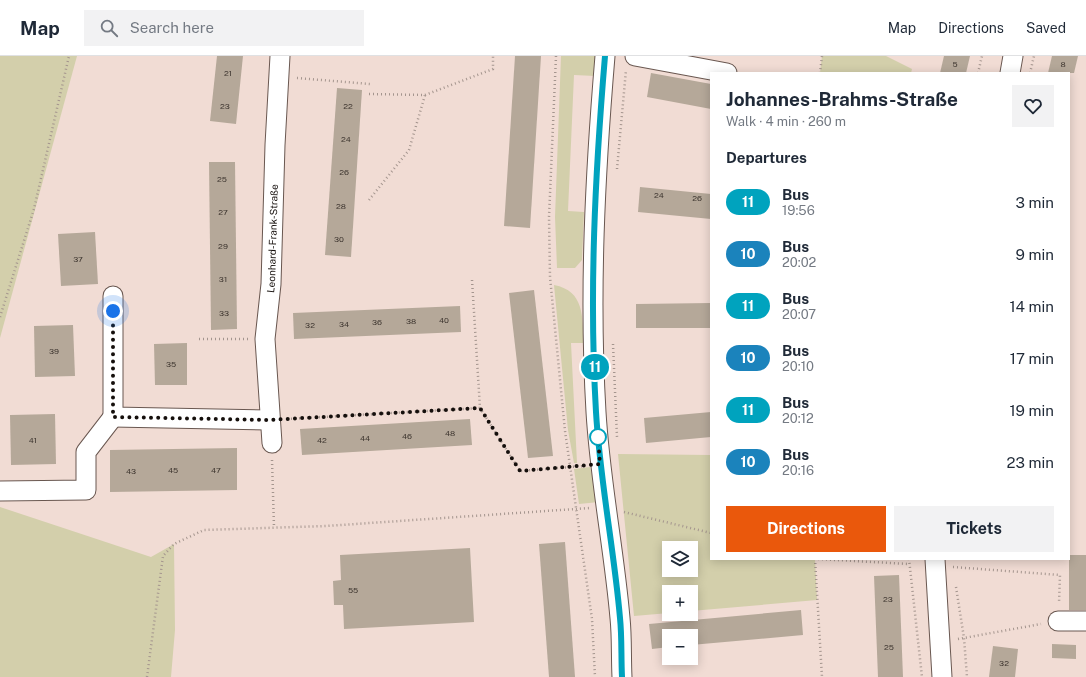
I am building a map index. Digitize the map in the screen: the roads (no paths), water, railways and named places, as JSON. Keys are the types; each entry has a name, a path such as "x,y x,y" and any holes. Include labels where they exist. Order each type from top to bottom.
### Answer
{"street":[{"name":"Leonhard-Frank-Straße","path":"272,443 269,420 265,339 271,284 278,76 280,56"},
{"path":"605,56 596,169 593,277 596,412 600,464 617,508 622,677"},
{"path":"1010,72 1014,56"},
{"path":"630,60 720,72"},
{"path":"0,491 86,490 86,452 113,417 113,296"},
{"path":"113,417 269,420"},
{"path":"935,560 942,677"},
{"path":"1058,621 1086,621"}]}
